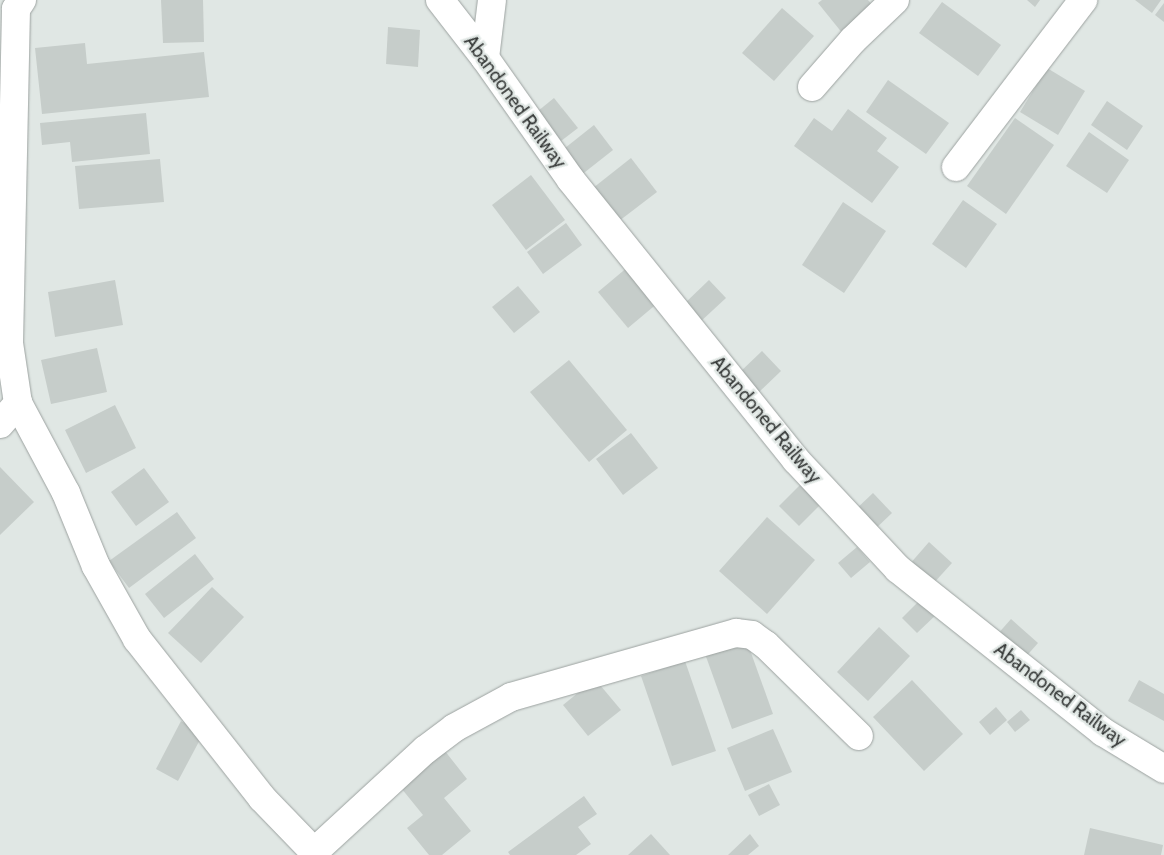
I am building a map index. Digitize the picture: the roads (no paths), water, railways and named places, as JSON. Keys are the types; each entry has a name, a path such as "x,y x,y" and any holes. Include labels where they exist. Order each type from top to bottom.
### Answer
{"street":[{"path":"22,0 16,9 9,343 18,403 66,493 96,566 137,639 262,798 315,853 425,750 454,728 511,697 736,633 752,636 766,645 859,736"},
{"name":"Abandoned Railway","path":"440,0 485,58 571,180 796,460 898,569 1103,732 1164,769"},
{"path":"485,58 492,0"},
{"path":"812,88 853,40 895,0"},
{"path":"956,167 1083,0"},
{"path":"0,424 18,403"}]}
